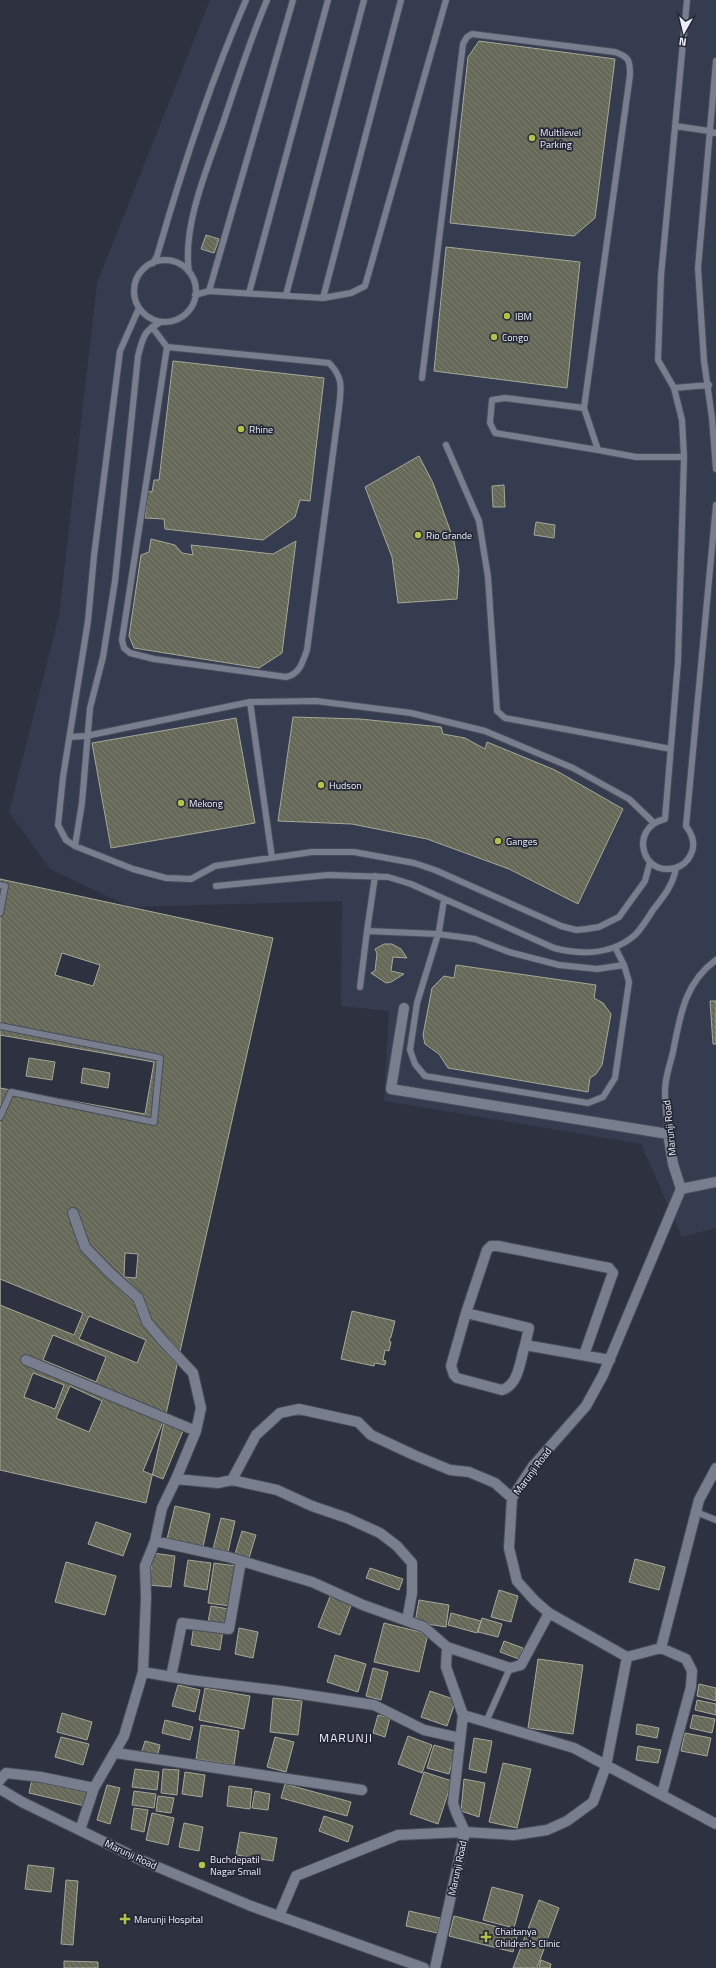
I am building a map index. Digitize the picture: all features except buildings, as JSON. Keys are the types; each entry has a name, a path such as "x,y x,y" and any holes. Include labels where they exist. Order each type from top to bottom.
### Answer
{"street":[{"path":"404,1008 391,1088 668,1134"},
{"name":"Marunji Road","path":"435,1968 464,1832 514,1835 547,1830 567,1821 593,1802 606,1766 627,1657 549,1613 535,1602 517,1580 509,1548 512,1498 533,1466 586,1406 610,1360 681,1188 673,1164 668,1134"},
{"path":"681,1188 716,1182"},
{"path":"73,1213 85,1247 109,1272 138,1298 147,1322 193,1373 201,1408 196,1431 162,1508 155,1541 145,1566 146,1597 143,1672 124,1736 116,1753 94,1788 80,1830"},
{"path":"466,1312 529,1328 515,1381 508,1388 502,1390 457,1378 454,1375 451,1366 466,1312 487,1250 491,1246 498,1246 610,1268 613,1273 584,1355"},
{"path":"524,1344 610,1360"},
{"path":"26,1360 196,1431"},
{"path":"232,1480 256,1434 280,1413 300,1409 358,1422 371,1435 414,1455 450,1470 469,1472 495,1483 512,1498"},
{"path":"661,1648 699,1500 716,1468"},
{"path":"176,1479 218,1483 232,1480 277,1490 312,1506 346,1518 380,1533 396,1546 412,1563 412,1593 407,1621"},
{"path":"155,1541 242,1561 312,1582 363,1605 424,1627 447,1647 510,1668 521,1665 549,1613"},
{"path":"171,1677 182,1623 229,1629 242,1561"},
{"path":"279,1916 296,1876 398,1835 464,1832 454,1803 463,1715 446,1667 447,1647"},
{"path":"627,1657 661,1648 686,1659 692,1671 691,1687 662,1794"},
{"path":"143,1672 374,1705 424,1730 460,1738"},
{"path":"463,1715 574,1748 716,1824"},
{"path":"116,1753 362,1790"},
{"path":"0,1780 6,1773 41,1777 94,1788"},
{"name":"Marunji Road","path":"0,1789 22,1802 141,1860 279,1916 424,1968"}],"lane":[{"path":"153,263 157,256 175,193 227,44 246,0"},
{"path":"75,846 82,803 86,736 90,708 103,657 114,581 138,356 144,334 161,322 180,318 190,308 195,295 195,287 189,272 187,259 191,222 250,40 267,0"},
{"path":"209,292 292,0"},
{"path":"248,292 328,0"},
{"path":"286,295 364,0"},
{"path":"323,298 401,0"},
{"path":"195,295 209,292 248,292 323,298 351,293 365,286 446,0"},
{"path":"687,0 661,276 658,360 674,388 682,420 684,457 678,661 665,819 654,823 646,831 643,841 644,852 650,862 665,869 676,868 686,862 693,847 692,835 686,826 716,505"},
{"path":"422,378 460,65 463,44 467,37 472,34 615,52 626,56 630,63 630,75 584,408 598,450"},
{"path":"716,61 698,268 704,361 709,385 716,469"},
{"path":"675,126 716,133"},
{"path":"161,322 148,317 139,308 135,300 135,282 145,267 162,260 172,261 181,265 189,272"},
{"path":"139,308 120,351 94,556 88,621 63,777 58,825 66,840 75,846 133,869 166,878 192,879 215,866 312,852 354,852 414,863 435,870 561,926 576,930 599,927 619,917 645,881 650,862"},
{"path":"152,327 167,347 122,640 124,648 130,653 154,659 286,678 293,676 300,669 307,650 339,408 341,386 337,372 329,363 167,347"},
{"path":"674,388 709,385"},
{"path":"584,408 505,398 492,400 490,423 495,433 636,457 684,457"},
{"path":"446,445 479,521 488,577 497,711 505,718 671,749"},
{"path":"70,737 86,736 250,702 316,701 411,713 485,731 574,768 629,799 654,823"},
{"path":"250,702 272,858"},
{"path":"216,886 328,875 388,877 411,884 554,948 574,953 588,953 614,947 636,934 669,889 674,879 676,868"},
{"path":"360,987 375,876"},
{"path":"0,886 5,886 0,913"},
{"path":"444,900 438,934 417,1003 410,1050 415,1064 425,1076 588,1103 603,1097 615,1078 628,982 624,965 614,947"},
{"path":"367,931 438,934 475,939 509,952 559,965 597,969 624,965"},
{"name":"Marunji Road","path":"668,1134 665,1091 666,1074 684,999 709,965 716,960"},
{"path":"0,1026 160,1058 154,1122 11,1092 0,1117"},
{"path":"696,1512 716,1520"},
{"path":"486,1722 510,1668"}],"shaded area":[{"path":"210,0 716,0 716,1228 682,1237 641,1144 384,1101 389,1011 341,1006 342,901 130,907 50,869 9,812 59,616 97,283"}],"place":[{"name":"Multilevel Parking","path":"532,138"},
{"name":"IBM","path":"507,316"},
{"name":"Congo","path":"494,337"},
{"name":"Rhine","path":"241,429"},
{"name":"Rio Grande","path":"418,535"},
{"name":"Hudson","path":"321,785"},
{"name":"Mekong","path":"181,803"},
{"name":"Ganges","path":"498,841"},
{"name":"Buchdepatil Nagar Small","path":"202,1865"},
{"name":"Marunji Hospital","path":"125,1919"},
{"name":"Chaitanya Children's Clinic","path":"486,1937"}],"district":[{"name":"MARUNJI","path":"346,1738"}]}
